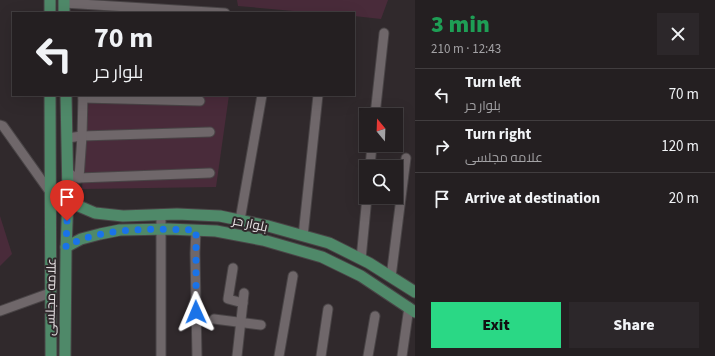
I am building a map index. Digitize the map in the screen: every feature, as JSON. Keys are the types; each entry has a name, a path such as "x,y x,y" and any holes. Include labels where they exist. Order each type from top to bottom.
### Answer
{"main road":[{"path":"50,0 50,12"},
{"name":"علامه مجلسی","path":"50,96 51,356"},
{"name":"علامه مجلسی","path":"65,356 68,196 66,96"},
{"name":"بلوار حر","path":"68,196 74,204 95,213 123,216 177,214 220,216 268,226 329,243 369,263 415,292"},
{"name":"بلوار حر","path":"66,247 81,239 120,230 161,229 216,231 263,240 322,257 361,276 412,309"}],"street":[{"path":"64,5 86,9 190,12"},
{"path":"376,108 384,33"},
{"path":"240,220 262,96"},
{"path":"303,236 318,96"},
{"path":"80,178 83,97 200,101"},
{"path":"0,125 3,126 50,192"},
{"path":"68,138 82,136 210,132"},
{"path":"391,277 406,158"},
{"path":"68,172 74,177 80,178 210,173"},
{"path":"360,259 366,204"},
{"path":"161,214 161,356"},
{"path":"196,230 197,356"},
{"path":"233,268 228,299 243,303"},
{"path":"279,356 293,276"},
{"path":"0,311 50,293"},
{"path":"237,356 244,293"},
{"path":"321,356 328,309"},
{"path":"402,356 412,309"},
{"path":"368,356 375,316"},
{"path":"214,320 261,325"}],"shaded area":[{"path":"237,0 388,0 381,19 355,16 355,12 305,12 238,6"},
{"path":"89,96 229,96 216,187 82,189"},
{"path":"0,216 12,254 0,266"}],"route":[{"path":"67,221 66,247 81,239 120,230 196,230 196,312"}]}
